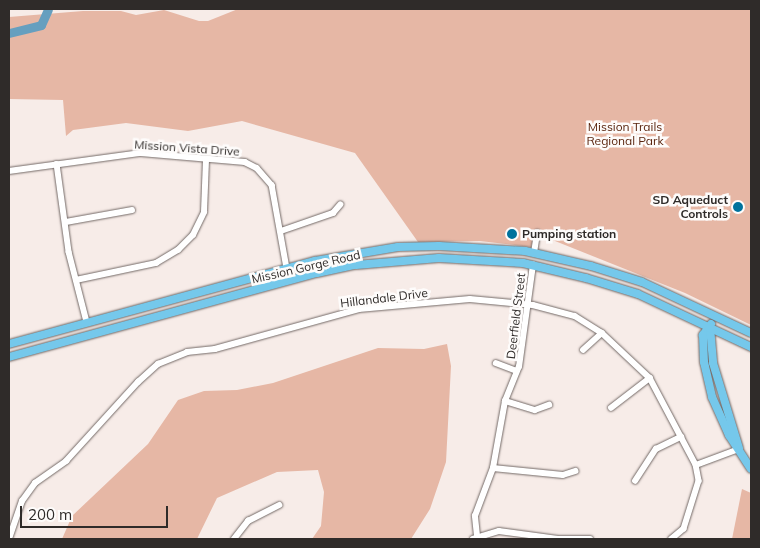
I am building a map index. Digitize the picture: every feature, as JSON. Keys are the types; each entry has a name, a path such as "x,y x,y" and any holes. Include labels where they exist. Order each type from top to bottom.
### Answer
{"main road":[{"name":"Mission Gorge Road","path":"9,344 287,268 352,253 439,246 534,253 642,282 751,333"},
{"name":"Mission Gorge Road","path":"9,357 279,283 356,265 439,258 533,265 638,294 751,347"},
{"path":"714,315 710,327 713,364 739,449 751,469"}],"street":[{"name":"Mission Vista Drive","path":"9,171 141,153 206,161 245,162 261,172 272,185 287,268"},
{"path":"76,280 156,263 178,250 193,234 204,212 206,161"},
{"path":"57,164 76,280 88,322"},
{"path":"281,231 333,213 340,205"},
{"path":"66,222 132,210"},
{"path":"534,253 537,233"},
{"name":"Deerfield Street","path":"475,537 475,516 493,468 505,401 517,371 533,265"},
{"name":"Hillandale Drive","path":"9,538 22,501 35,484 66,461 138,382 173,357 215,350 359,309 470,299 527,304 575,316 602,333 650,378 696,465 699,481 692,510 684,529 672,539"},
{"path":"583,350 602,333"},
{"path":"496,363 517,371"},
{"path":"611,408 650,378"},
{"path":"505,401 535,410 549,405"},
{"path":"636,481 656,449 682,437"},
{"path":"696,465 739,449"},
{"path":"493,468 563,474 576,471"},
{"path":"234,539 248,521 279,505"},
{"path":"475,537 499,531 559,539 590,539"}],"green space":[{"name":"Mission Trails Regional Park","path":"238,9 751,9 751,325 685,293 535,233 531,247 480,241 418,242 355,153 242,121 188,131 126,123 73,130 66,136 63,100 9,99 9,17 83,11 121,11 136,15 164,10 199,21 208,21"},
{"path":"447,344 451,366 446,462 430,509 411,539 312,539 321,526 324,492 318,470 277,472 217,498 197,539 62,539 72,516 148,444 178,400 204,391 237,390 273,383 378,348 424,349"},
{"path":"742,489 751,493 751,539 732,539"}],"waterway":[{"path":"9,33 41,25 48,9"}],"place":[{"name":"SD Aqueduct Controls","path":"738,207"},
{"name":"Pumping station","path":"512,234"}]}
